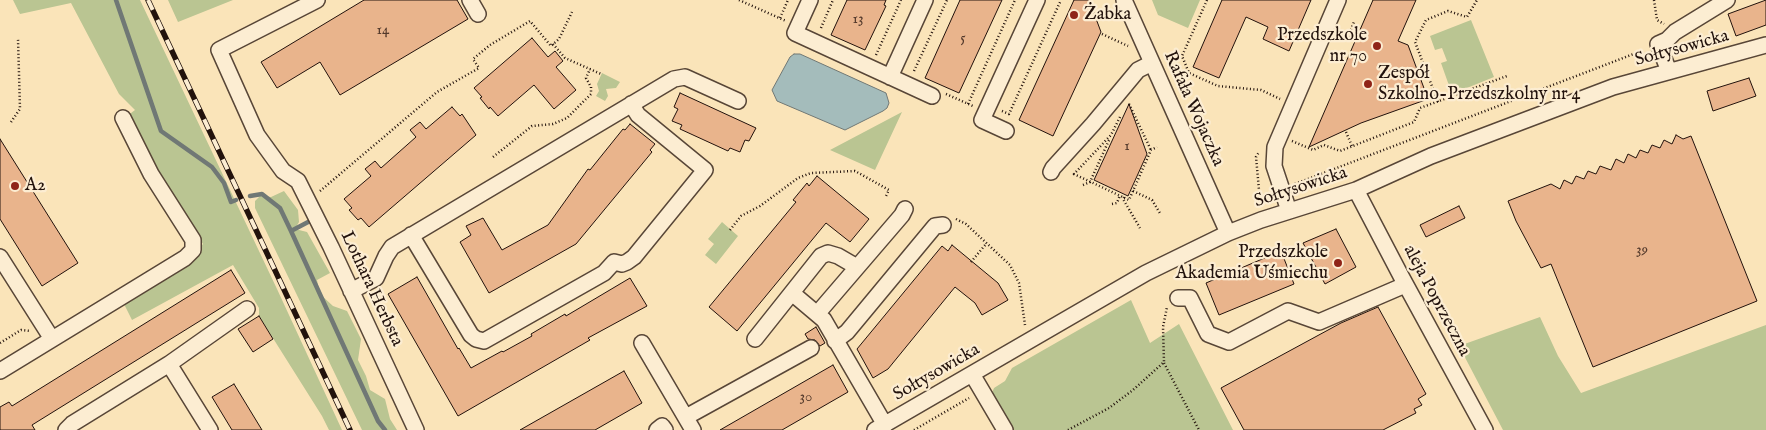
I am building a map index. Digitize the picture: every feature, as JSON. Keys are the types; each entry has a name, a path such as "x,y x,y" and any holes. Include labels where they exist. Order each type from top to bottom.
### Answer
{"street":[{"name":"Lothara Herbsta","path":"317,0 219,50 257,135 283,171 298,180 416,430"},
{"path":"470,0 478,14"},
{"path":"810,0 795,32 932,96"},
{"path":"890,77 925,0"},
{"path":"1006,131 982,120 1037,0"},
{"name":"Rafała Wojaczka","path":"1124,0 1228,233"},
{"path":"1289,211 1274,166 1275,147 1338,0"},
{"path":"1669,71 1658,44 1727,0"},
{"name":"Sołtysowicka","path":"880,427 1146,273 1228,233 1356,190 1389,174 1613,88 1766,45"},
{"path":"1051,172 1138,70 1152,64"},
{"path":"351,291 376,278 392,247 631,104 680,77 692,79 738,101"},
{"path":"411,235 470,335 484,341 604,273 614,262 622,264 627,262 634,257 705,170 638,115 631,104"},
{"path":"0,371 185,258 194,250 194,240 151,174 124,118"},
{"name":"aleja Poprzeczna","path":"1356,190 1485,430"},
{"path":"817,314 905,209"},
{"path":"836,341 847,332 935,226 948,222"},
{"path":"755,338 821,256 828,253 838,256 857,267"},
{"path":"0,257 52,339"},
{"path":"1174,298 1190,298 1208,334 1228,342 1288,311 1319,322 1406,285"},
{"path":"792,293 824,320 880,427"},
{"path":"66,430 72,424 168,364 247,309"},
{"path":"642,343 689,424 811,348"},
{"path":"168,364 210,430"},
{"path":"972,374 1005,430"},
{"path":"656,430 662,426 664,430"}],"path":[{"path":"780,18 788,0"},
{"path":"874,61 901,0"},
{"path":"911,78 947,0"},
{"path":"968,104 1015,0"},
{"path":"989,105 1009,114 1059,0"},
{"path":"1207,0 1182,56 1189,74 1218,86 1261,90 1292,105"},
{"path":"1438,102 1415,42 1426,20 1448,11 1468,17 1477,0"},
{"path":"1654,0 1657,20 1675,32"},
{"path":"553,44 559,39 572,12"},
{"path":"317,194 437,92 479,68 473,59 490,45 530,21 551,46 553,44 565,58 601,74"},
{"path":"1102,34 1136,49"},
{"path":"11,122 20,108 18,39"},
{"path":"1282,189 1658,44"},
{"path":"493,157 532,126 553,124 566,118 591,94 591,87 586,78 590,69"},
{"path":"1279,135 1313,150 1324,145 1340,151 1414,122 1420,108 1507,76"},
{"path":"1083,185 1090,182 1127,102 1133,110 1151,150"},
{"path":"1346,132 1352,146"},
{"path":"1112,134 1074,174 1129,200 1151,150 1157,147"},
{"path":"730,230 741,216 760,206 798,178 811,173 855,171 889,190 885,198"},
{"path":"1133,191 1152,200 1160,215"},
{"path":"1112,204 1117,203 1120,195"},
{"path":"1124,197 1123,199 1140,228"},
{"path":"948,222 966,224 1010,266 1019,283 1026,326"},
{"path":"971,262 986,244"},
{"path":"1174,298 1163,327 1164,362 1199,430"},
{"path":"0,343 21,330 33,331 43,325"},
{"path":"1068,430 1109,408 1133,390 1164,362"},
{"path":"914,430 982,392"}],"green space":[{"path":"13,0 140,0 342,430 329,430 259,316 259,308 233,265 132,320 123,302 177,270 203,244 166,188 127,116 135,110 119,94 71,3 20,14"},
{"path":"168,0 233,0 178,22"},
{"path":"1152,0 1200,0 1188,28 1158,15"},
{"path":"1471,20 1494,77 1452,94 1441,63 1447,61 1442,48 1435,50 1430,36"},
{"path":"602,73 620,82 616,88 606,89 608,96 605,101 596,96 599,91 597,84"},
{"path":"902,112 875,170 830,150"},
{"path":"284,191 298,210 299,222 295,229 307,232 330,273 317,280 320,294 333,306 347,311 361,339 358,360 370,390 385,399 390,419 397,430 362,430 255,208 255,201 260,196 271,197"},
{"path":"722,222 738,236 716,264 705,255 714,244 708,239"},
{"path":"1131,300 1150,343 1179,324 1233,430 1012,430 992,393 994,388 1005,381 1012,368"},
{"path":"1540,317 1558,356 1581,393 1766,325 1766,430 1503,430 1459,346"}],"water":[{"path":"794,54 800,54 886,93 889,103 887,108 845,130 777,101 772,90 790,57"}],"building":[{"path":"364,0 457,0 468,19 340,95 320,62 277,88 261,62"},
{"path":"847,0 886,0 884,5 886,6 865,50 831,35"},
{"path":"960,0 1002,0 959,93 925,78"},
{"path":"1074,0 1089,0 1101,32 1053,136 1019,120"},
{"path":"1222,0 1311,0 1289,51 1263,39 1268,27 1246,17 1219,78 1193,67"},
{"path":"1373,0 1416,0 1398,41 1408,45 1428,99 1361,123 1309,147"},
{"path":"1766,0 1766,25 1736,36 1728,14"},
{"path":"532,38 548,57 555,51 563,61 556,67 576,90 554,109 534,85 498,116 490,107 489,109 474,88"},
{"path":"1749,78 1756,96 1713,111 1707,91"},
{"path":"680,93 756,128 749,141 745,140 740,152 730,148 728,151 680,129 682,125 672,121 678,109 674,107"},
{"path":"1129,104 1147,154 1128,196 1094,180"},
{"path":"452,107 460,116 462,114 476,135 369,227 361,218 358,220 349,210 352,208 344,199 371,176 365,169 375,161 381,168 416,137 410,130 420,122 426,129"},
{"path":"630,124 655,144 650,150 652,152 576,244 489,293 460,242 471,235 466,226 483,218 502,250 548,225 588,169 590,170 623,129 625,130"},
{"path":"1676,135 1683,139 1691,136 1757,301 1593,367 1551,264 1541,268 1516,221 1508,201 1551,184 1560,189 1564,180 1572,184 1576,176 1584,179 1588,171 1596,174 1600,166 1611,170 1616,159 1624,163 1628,154 1636,158 1640,150 1648,153 1652,145 1660,148 1664,140 1672,144"},
{"name":"A2","path":"0,139 78,263 42,286 0,219"},
{"path":"817,176 869,219 850,242 826,223 737,331 709,307 796,202 793,200 807,183 809,186"},
{"path":"1459,206 1465,218 1426,237 1420,225"},
{"path":"1336,229 1356,267 1325,284 1303,243"},
{"path":"952,245 998,283 1008,300 982,315 975,303 955,287 888,369 873,378 857,349 942,246 948,251"},
{"path":"1281,251 1294,284 1219,315 1206,283"},
{"path":"231,270 245,293 32,425 35,430 0,430 0,407 9,402 12,406"},
{"path":"417,277 471,368 532,336 531,334 565,314 566,316 630,278 647,306 588,338 590,340 458,416 388,294"},
{"path":"1378,307 1426,394 1418,399 1422,405 1414,409 1416,413 1383,430 1244,430 1221,388 1341,323"},
{"path":"259,316 273,339 253,352 238,329"},
{"path":"816,327 825,343 820,346 815,340 808,339 805,334"},
{"path":"833,365 848,392 782,430 720,430"},
{"path":"624,371 642,403 595,430 520,430"},
{"path":"234,384 262,430 232,430 212,397"}],"waterway":[{"path":"116,0 161,131 212,167 224,183 231,202 236,200"},
{"path":"250,196 262,194 280,208 291,231 310,221"},
{"path":"291,231 378,421 385,430"}],"railway":[{"path":"148,0 350,430"}],"place":[{"name":"Żabka","path":"1074,15"},
{"name":"Przedszkole nr 70","path":"1377,46"},
{"name":"Zespół Szkolno-Przedszkolny nr 4","path":"1368,84"},
{"name":"A2","path":"15,186"},
{"name":"Przedszkole Akademia Uśmiechu","path":"1338,263"}]}
